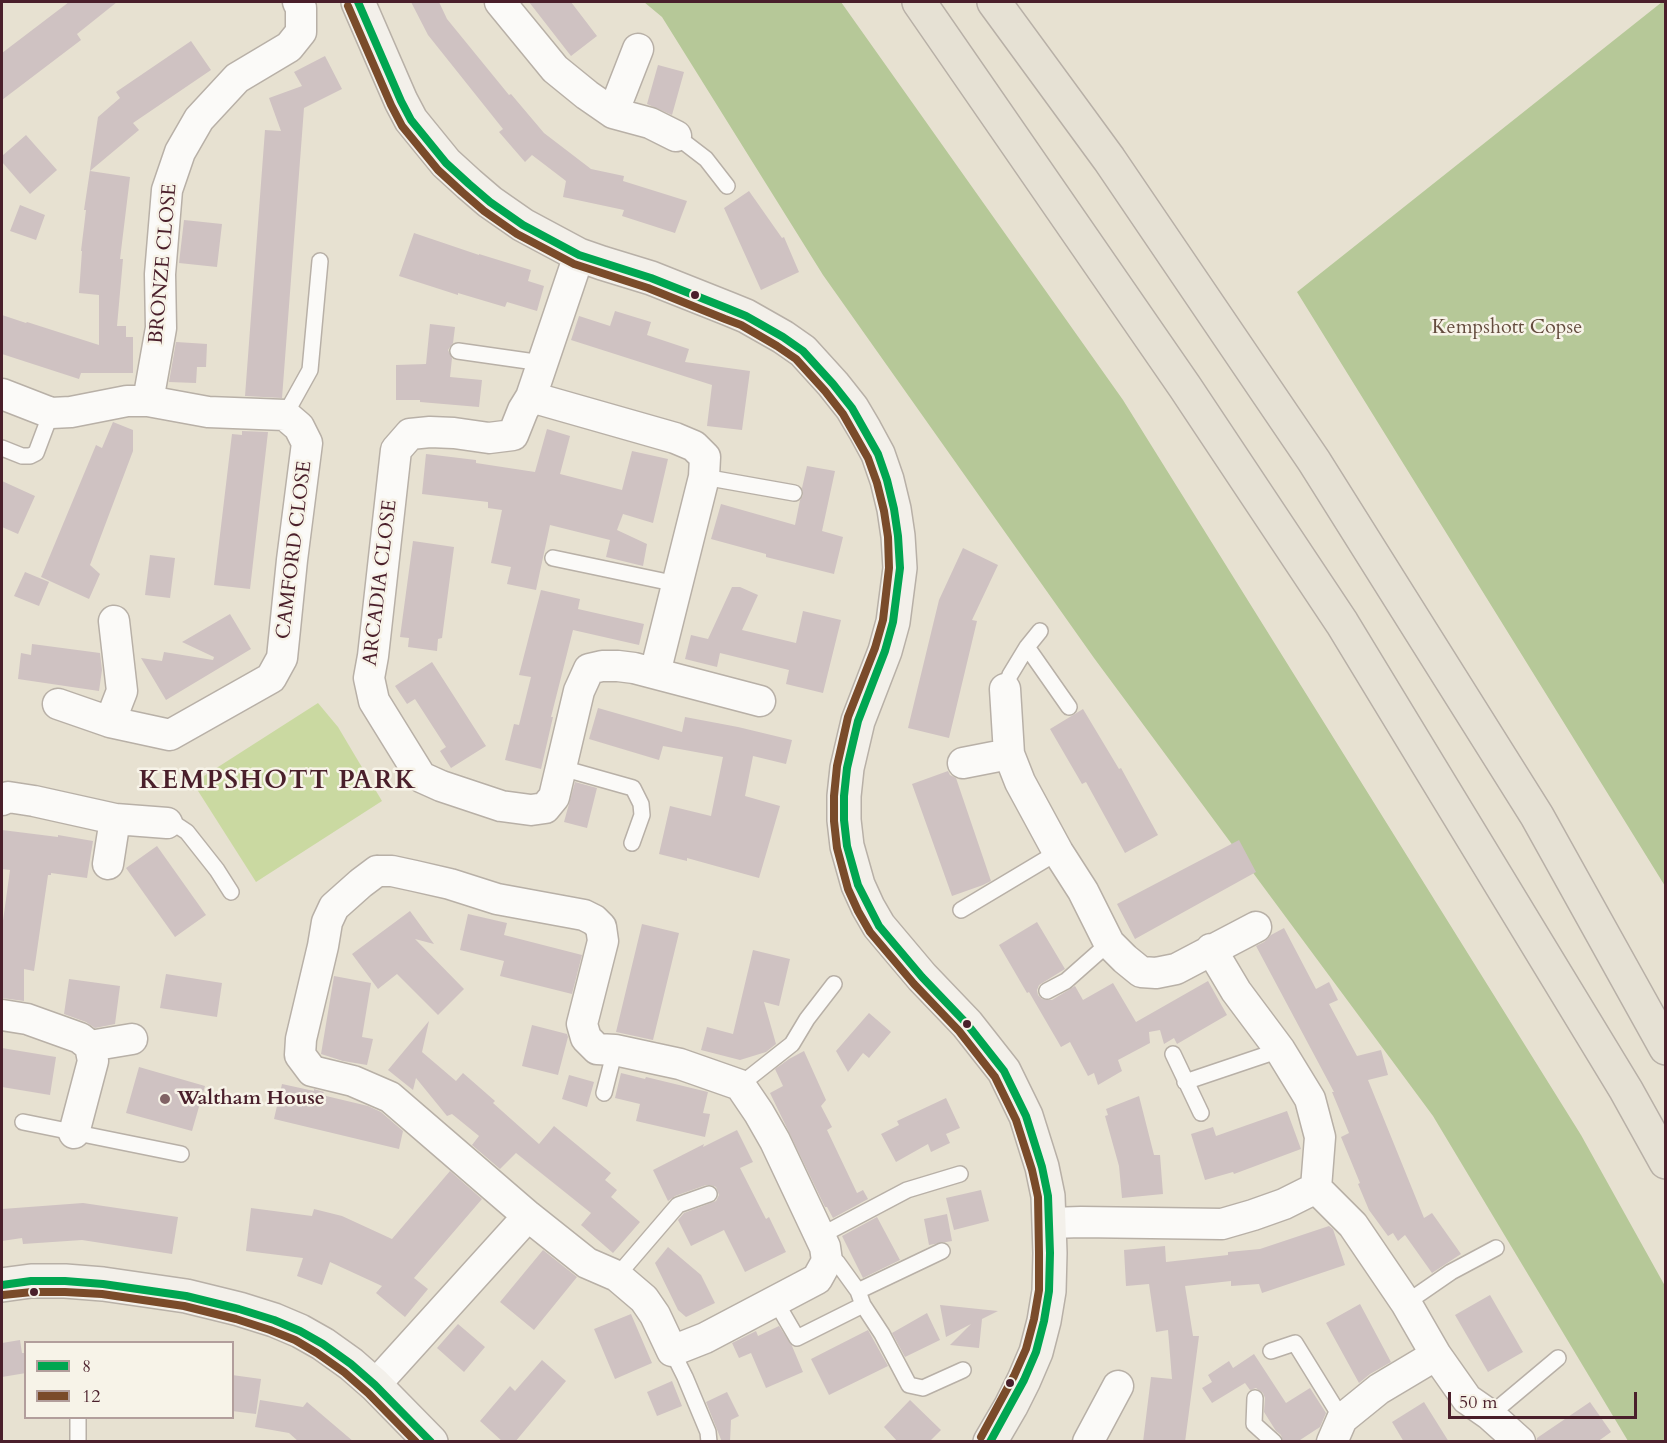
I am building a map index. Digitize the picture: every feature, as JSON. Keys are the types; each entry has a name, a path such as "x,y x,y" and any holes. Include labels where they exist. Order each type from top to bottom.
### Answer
{"highway":[{"path":"919,2 1185,387 1342,623 1626,1090 1665,1162"},
{"path":"994,2 1109,159 1314,461 1537,816 1665,1048"}],"street":[{"name":"BRONZE CLOSE","path":"148,401 161,328 160,274 167,190 180,152 199,118 237,78 289,47 301,32 301,8 298,2"},
{"path":"358,2 411,120 446,163 498,208 579,255 651,278 729,309 783,337 803,351 833,384 856,416 878,454 894,509 900,568 893,622 885,651 858,721 847,768 844,796 847,846 858,885 879,926 922,977 967,1024 1004,1071 1026,1116 1036,1145 1048,1196 1049,1290 1036,1352 1011,1406 990,1442"},
{"path":"501,2 555,69 587,94 613,112 650,123 676,136"},
{"path":"613,112 638,49"},
{"name":"ARCADIA CLOSE","path":"579,255 531,397 522,410 513,435 489,438 430,432 410,435 396,450 369,678 374,701 421,777 501,806 531,810 545,808 554,797 579,691 589,669 618,666 655,673 760,700"},
{"path":"2,394 51,413 71,412 127,401 148,401 208,412 285,415"},
{"path":"531,397 675,438 694,446 705,457 704,477 655,673"},
{"name":"CAMFORD CLOSE","path":"58,704 110,722 170,735 271,678 282,658 307,443 299,428 285,415"},
{"path":"110,722 122,691 114,621"},
{"path":"1005,689 1009,754 1020,782 1058,852 1083,891 1109,943 1125,959 1141,972 1156,973 1176,969 1256,927"},
{"path":"963,763 1009,754"},
{"path":"2,800 8,797 115,819 167,823"},
{"path":"108,864 115,819"},
{"path":"377,871 392,871 450,884 497,899 584,915 594,920 601,927 603,941 582,1024 586,1038 597,1049 615,1050 680,1064 740,1085 775,1141 824,1248 817,1279 705,1338 672,1351 655,1315 644,1299 617,1276 587,1263 528,1216 390,1097 352,1081 312,1071 300,1055 301,1039 327,922 334,907 377,871"},
{"path":"1211,949 1236,991 1280,1050 1310,1099 1320,1137 1316,1188 1353,1225 1406,1303 1436,1355 1467,1399 1490,1415 1520,1442"},
{"path":"2,1015 38,1022 80,1038 90,1046 93,1061 74,1133"},
{"path":"90,1046 132,1039"},
{"path":"1050,1223 1222,1224 1284,1204 1316,1188"},
{"path":"375,1386 528,1216"},
{"path":"2,1285 31,1281 104,1284 186,1296 274,1320 323,1344 351,1364 430,1442"},
{"path":"1337,1430 1379,1389 1436,1355"},
{"path":"1088,1442 1118,1386"}],"lane":[{"path":"676,136 706,159 728,186"},
{"path":"285,415 310,370 320,261"},
{"path":"458,351 543,363"},
{"path":"2,448 22,456 36,453 51,413"},
{"path":"704,477 794,493"},
{"path":"553,558 677,584"},
{"path":"1005,689 1010,675 1027,646 1040,631"},
{"path":"1027,646 1069,707"},
{"path":"562,768 633,788 642,804 642,815 632,843"},
{"path":"167,823 187,832 231,892"},
{"path":"961,909 1058,852"},
{"path":"1047,991 1066,981 1109,943"},
{"path":"740,1085 792,1044 807,1019 834,984"},
{"path":"604,1093 615,1050"},
{"path":"1185,1082 1280,1050"},
{"path":"1173,1054 1201,1113"},
{"path":"23,1122 181,1154"},
{"path":"960,1174 907,1190 824,1248 837,1262 860,1298 909,1385 923,1388 963,1370"},
{"path":"617,1276 678,1205 709,1194"},
{"path":"1406,1303 1451,1272 1496,1248"},
{"path":"776,1302 797,1338 860,1298 942,1251"},
{"path":"1271,1351 1295,1343 1337,1430"},
{"path":"672,1351 708,1432 709,1442"},
{"path":"1490,1415 1558,1358"},
{"path":"1255,1398 1254,1424 1274,1442"},
{"path":"78,1419 78,1442"}],"green space":[{"path":"644,2 841,2 1123,400 1581,1135 1665,1286 1665,1441 1628,1441 1433,1116 1094,658 823,275 662,17"},
{"name":"Kempshott Copse","path":"1662,2 1666,2 1665,886 1297,292"},
{"path":"318,703 338,727 382,801 256,882 193,783"}],"building":[{"path":"69,2 117,2 77,34 81,40 2,100 2,53"},
{"path":"411,2 439,2 447,19 509,95 511,94 544,133 591,169 624,176 623,181 687,201 675,233 622,216 624,210 563,197 566,181 532,155 525,162 499,132 503,129 428,35"},
{"path":"529,2 571,2 597,36 571,56"},
{"path":"191,41 211,70 133,123 139,130 90,171 130,177 120,259 123,259 117,326 126,326 126,337 133,337 133,373 81,373 79,379 2,354 2,315 99,345 99,295 79,293 86,210 84,210 98,117 120,98 116,92"},
{"path":"325,56 342,89 304,108 282,398 245,396 265,130 281,131 269,98 302,86 294,72"},
{"path":"658,65 684,72 672,115 647,104"},
{"path":"26,135 57,170 30,194 2,162 2,156"},
{"path":"749,191 782,238 784,237 799,272 761,290 724,208"},
{"path":"20,205 45,215 36,240 10,231"},
{"path":"184,220 222,224 217,267 179,263"},
{"path":"414,233 531,270 528,281 544,286 537,311 507,302 505,307 399,276"},
{"path":"615,311 651,322 647,335 689,349 685,362 750,371 742,430 707,426 712,385 571,340 579,316 610,326"},
{"path":"430,324 455,327 453,343 448,350 452,358 450,377 482,380 479,407 420,402 420,400 396,400 396,365 426,364"},
{"path":"176,342 207,344 206,367 197,367 196,383 169,382"},
{"path":"113,422 133,430 133,451 90,565 100,574 89,599 41,577 96,445 102,448"},
{"path":"547,429 570,436 560,474 622,490 632,451 668,459 653,523 623,514 617,530 647,544 643,566 606,557 610,540 550,525 536,590 507,584 511,567 491,563 502,510 488,508 488,502 422,494 426,454 476,460 476,463 535,472"},
{"path":"242,431 268,432 250,589 214,585 232,434 242,435"},
{"path":"807,466 835,471 822,531 843,537 834,574 766,557 766,554 711,539 721,504 795,525 803,495 802,488"},
{"path":"2,481 35,496 18,534 2,527"},
{"path":"413,541 454,547 442,638 438,639 437,651 408,647 409,638 400,637"},
{"path":"963,548 998,565 972,620 977,621 949,738 908,728 939,600"},
{"path":"150,555 175,558 170,598 145,595"},
{"path":"25,572 49,582 39,606 14,596"},
{"path":"732,587 740,587 758,595 742,630 796,643 803,611 841,620 823,693 786,684 789,670 720,653 717,667 685,659 691,635 708,639"},
{"path":"541,590 580,599 578,609 644,624 639,645 573,630 551,717 553,717 541,769 505,760 514,724 519,725 531,677 519,675"},
{"path":"230,614 251,649 166,700 141,658 162,661 164,652 213,660 214,657 182,642"},
{"path":"32,644 100,653 102,670 99,691 18,679 21,653 31,655"},
{"path":"432,662 486,746 451,768 440,751 446,747 415,699 407,704 395,686"},
{"path":"598,708 682,732 685,717 792,740 786,764 753,756 745,796 780,806 759,878 687,858 687,861 659,854 670,806 711,816 723,757 663,746 659,760 589,739"},
{"path":"1083,709 1119,769 1121,768 1158,835 1125,853 1086,782 1082,784 1050,729"},
{"path":"948,771 956,778 991,881 952,896 912,784"},
{"path":"575,782 597,788 587,828 564,822"},
{"path":"2,830 93,841 87,878 51,873 48,875 34,971 24,969 24,1001 2,998 2,928 10,870 2,869"},
{"path":"1239,840 1256,872 1135,939 1117,904"},
{"path":"157,846 206,915 175,937 126,868"},
{"path":"410,911 434,944 415,939 464,989 438,1015 397,974 378,989 352,954"},
{"path":"468,914 507,923 504,935 582,955 572,994 500,976 504,961 460,950"},
{"path":"1037,922 1065,969 1039,985 1038,995 1042,999 1052,1000 1075,986 1083,1000 1113,983 1136,1022 1208,981 1227,1015 1177,1044 1174,1038 1164,1044 1160,1030 1149,1032 1150,1043 1118,1060 1122,1071 1098,1085 1094,1073 1088,1076 1070,1042 1061,1047 999,945"},
{"path":"642,924 679,933 653,1040 616,1032"},
{"path":"1284,928 1316,989 1329,982 1338,1000 1329,1004 1357,1056 1381,1050 1388,1075 1368,1080 1424,1218 1432,1213 1461,1254 1432,1273 1405,1235 1398,1241 1393,1233 1388,1236 1369,1210 1341,1137 1349,1133 1332,1092 1334,1092 1256,946"},
{"path":"753,950 790,959 779,1006 764,1002 776,1044 766,1052 740,1060 701,1050 707,1027 733,1034"},
{"path":"166,974 222,983 217,1017 160,1008"},
{"path":"334,976 371,983 362,1037 373,1039 367,1065 321,1054"},
{"path":"69,979 120,986 115,1024 95,1028 64,1014"},
{"path":"869,1013 891,1032 869,1058 863,1053 848,1072 836,1051"},
{"path":"429,1021 422,1052 456,1081 463,1073 539,1144 554,1126 611,1173 605,1180 617,1190 611,1197 640,1222 613,1253 581,1225 591,1213 516,1153 500,1169 472,1145 479,1136 452,1114 447,1116 416,1078 413,1090 388,1070"},
{"path":"532,1025 567,1034 558,1075 522,1066"},
{"path":"2,1048 56,1057 50,1095 2,1087"},
{"path":"804,1051 826,1100 821,1106 832,1127 827,1130 857,1193 863,1190 868,1199 833,1218 825,1207 770,1093 783,1086 775,1069"},
{"name":"Waltham House","path":"139,1067 205,1086 192,1131 126,1113"},
{"path":"621,1073 708,1092 703,1113 710,1114 705,1137 636,1121 640,1104 615,1098"},
{"path":"569,1075 594,1082 587,1107 562,1099"},
{"path":"282,1084 314,1091 314,1089 324,1092 322,1095 368,1106 381,1112 403,1131 399,1149 274,1119"},
{"path":"1139,1096 1154,1155 1160,1155 1163,1194 1122,1198 1119,1166 1105,1116 1108,1115 1106,1109"},
{"path":"946,1098 960,1128 946,1134 950,1143 931,1152 928,1144 896,1162 881,1134 899,1125 897,1121"},
{"path":"1287,1111 1301,1149 1234,1174 1233,1172 1205,1180 1191,1134 1213,1127 1216,1136"},
{"path":"737,1130 753,1162 740,1168 766,1219 769,1217 786,1252 745,1272 724,1230 691,1246 678,1220 684,1213 716,1201 719,1195 716,1187 706,1185 675,1196 668,1201 653,1170"},
{"path":"450,1171 482,1199 414,1278 428,1289 405,1317 376,1293 382,1286 330,1262 322,1285 297,1276 303,1258 246,1251 251,1208 312,1216 314,1209 342,1216 392,1239"},
{"path":"981,1190 989,1221 954,1230 946,1198"},
{"path":"83,1203 178,1217 172,1254 82,1240 23,1244 22,1238 2,1241 2,1209"},
{"path":"947,1214 952,1241 929,1245 924,1219"},
{"path":"877,1217 900,1260 863,1278 842,1236"},
{"path":"1329,1226 1333,1229 1345,1265 1262,1293 1259,1284 1231,1286 1231,1281 1185,1286 1193,1336 1199,1336 1185,1442 1143,1442 1151,1377 1172,1379 1168,1330 1156,1332 1149,1284 1126,1286 1124,1250 1165,1246 1166,1262 1228,1255 1228,1252 1260,1249"},
{"path":"668,1247 701,1275 715,1303 686,1317 678,1310 655,1263"},
{"path":"543,1250 577,1277 534,1330 500,1302"},
{"path":"1490,1295 1523,1352 1488,1372 1455,1315"},
{"path":"1360,1304 1391,1362 1359,1383 1326,1323"},
{"path":"940,1305 998,1311 982,1319 979,1348 950,1345 971,1324 946,1337"},
{"path":"927,1313 940,1340 905,1357 892,1333"},
{"path":"631,1314 652,1363 615,1379 594,1329"},
{"path":"458,1324 485,1347 464,1372 437,1348"},
{"path":"779,1326 792,1346 803,1372 766,1388 751,1353 739,1358 732,1343 756,1331 758,1336"},
{"path":"868,1330 888,1366 829,1395 811,1359"},
{"path":"20,1340 22,1353 24,1353 24,1373 2,1377 2,1343"},
{"path":"1254,1354 1286,1403 1310,1388 1326,1413 1320,1427 1297,1442 1283,1442 1281,1435 1264,1412 1263,1393 1256,1388 1250,1390 1245,1383 1212,1403 1202,1388 1212,1382 1208,1375 1229,1361 1233,1368"},
{"path":"542,1360 566,1381 515,1442 503,1442 480,1421 510,1386 515,1391"},
{"path":"234,1375 261,1379 256,1414 234,1411"},
{"path":"672,1381 682,1406 657,1416 647,1392"},
{"path":"727,1392 739,1416 731,1420 730,1442 722,1442 706,1402"},
{"path":"260,1400 303,1407 307,1402 354,1442 299,1442 289,1433 255,1427"},
{"path":"910,1400 941,1430 929,1442 898,1442 884,1427"},
{"path":"1424,1402 1449,1442 1404,1442 1392,1422"},
{"path":"1590,1402 1611,1432 1597,1442 1537,1442 1537,1438"}],"transit line":[{"name":"8","path":"358,2 411,120 446,163 469,184 523,225 579,255 651,278 729,309 783,337 803,351 833,384 852,408 878,454 894,509 900,568 893,622 885,651 858,721 847,768 844,796 847,846 858,885 879,926 922,977 967,1024 1004,1071 1026,1116 1042,1167 1048,1196 1049,1291 1044,1321 1036,1352 1024,1380 990,1442"},
{"name":"12","path":"348,6 402,126 438,170 462,192 517,234 574,264 648,288 741,325 777,346 796,359 825,391 843,414 868,458 884,511 889,568 883,620 875,648 848,717 837,766 834,796 837,848 848,889 870,932 914,984 959,1031 995,1077 1016,1120 1038,1197 1039,1290 1034,1319 1026,1349 1014,1376 981,1437"},
{"name":"8","path":"2,1285 31,1281 103,1284 186,1296 274,1320 323,1344 351,1364 431,1442"},
{"name":"12","path":"3,1295 32,1292 102,1294 184,1306 270,1330 295,1340 344,1372 416,1442"}],"place":[{"name":"Waltham House","path":"165,1099"}],"district":[{"name":"KEMPSHOTT PARK","path":"278,782"}]}
